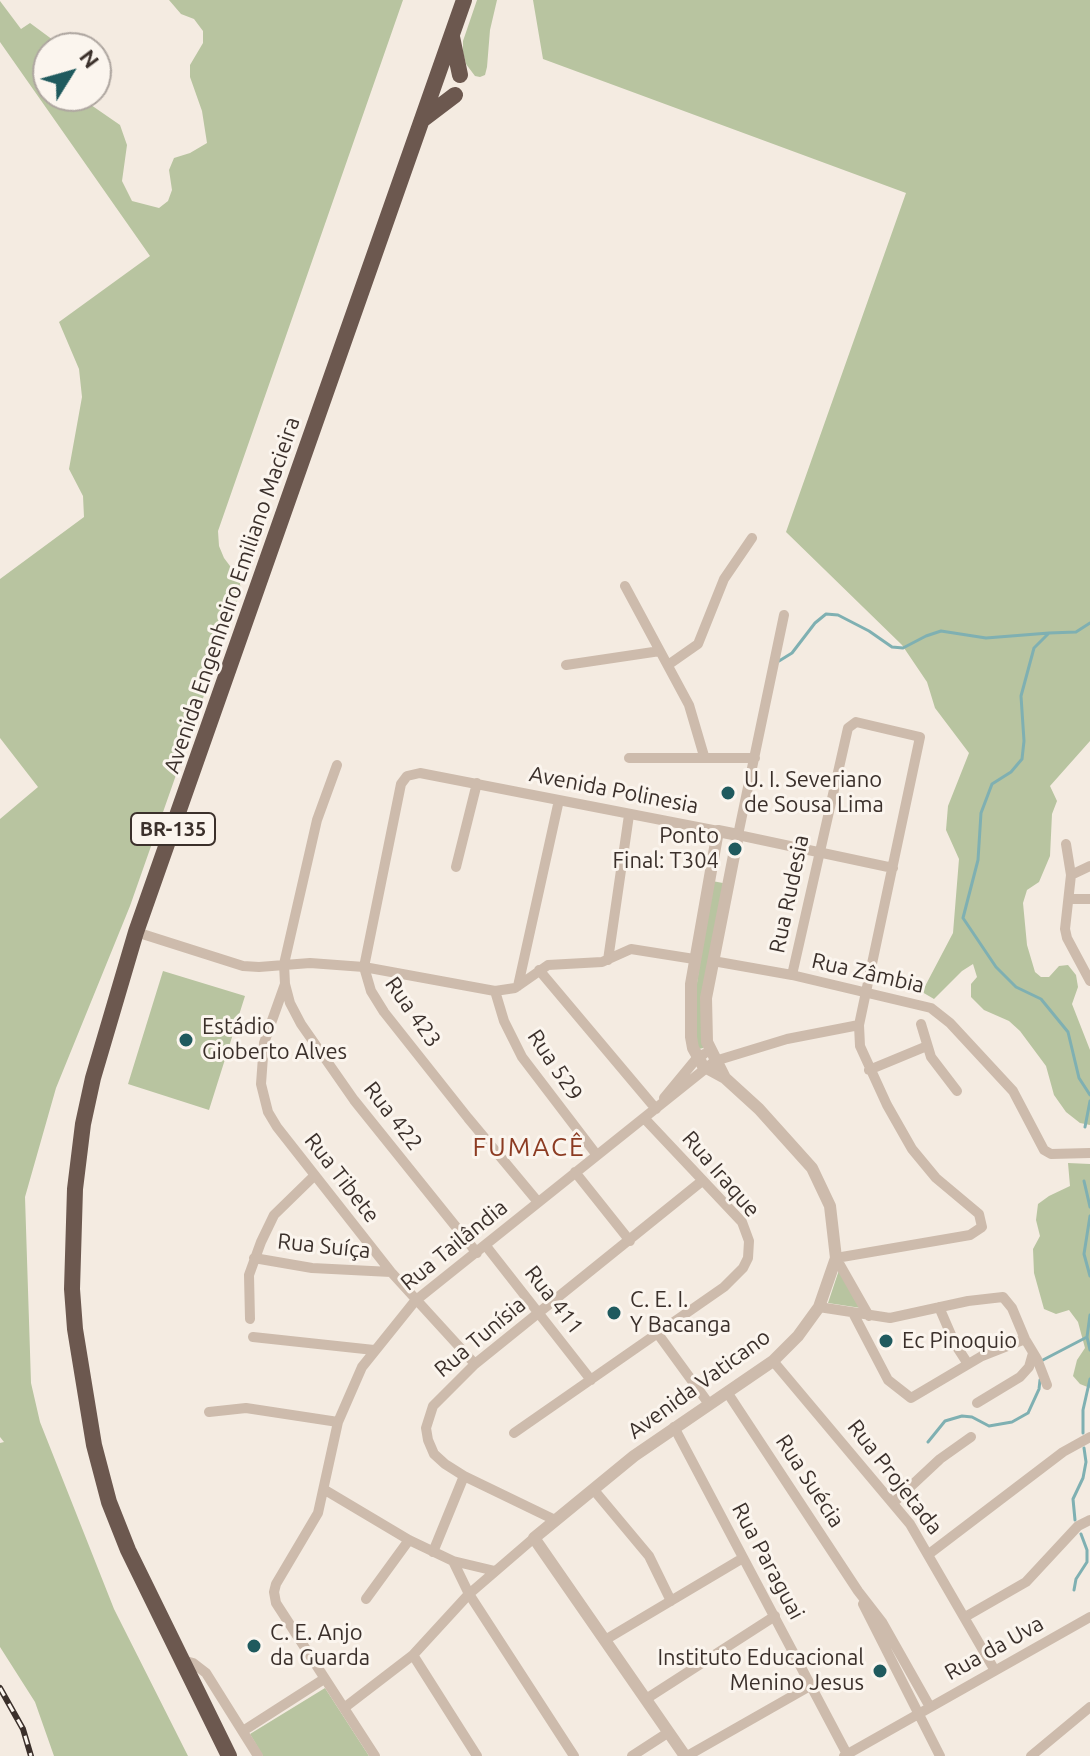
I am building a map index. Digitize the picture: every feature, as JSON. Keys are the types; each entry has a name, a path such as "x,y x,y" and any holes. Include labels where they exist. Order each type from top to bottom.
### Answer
{"highway":[{"name":"Avenida Engenheiro Emiliano Macieira","path":"185,1666 128,1550 109,1502 91,1431 75,1329 72,1243 83,1124 93,1078 136,932 464,0"},
{"path":"452,34 460,75"},
{"path":"421,121 455,95"},
{"name":"BR-135","path":"185,1666 229,1756"},
{"name":"BR-135","path":"185,1666 240,1756"}],"street":[{"path":"668,665 698,644 724,579 752,538"},
{"path":"625,586 693,712 704,756"},
{"name":"Avenida Vaticano","path":"707,1060 705,1017 713,961 769,676 784,615"},
{"path":"566,665 660,651"},
{"name":"Rua Rudesia","path":"792,975 848,728 856,722 915,735 921,740 893,868"},
{"path":"629,758 755,758"},
{"name":"Rua 422","path":"337,765 317,820 284,964 285,984 301,1024 354,1100 481,1249"},
{"name":"Avenida Polinesia","path":"420,773 893,868"},
{"name":"Rua 423","path":"420,773 407,776 401,784 364,967 371,991 384,1012 538,1202"},
{"path":"456,867 477,783"},
{"path":"518,986 559,800"},
{"path":"608,960 629,815"},
{"name":"Avenida Vaticano","path":"344,1708 413,1655 469,1594 593,1489 674,1427 773,1361 798,1336 819,1307 836,1258 830,1206 812,1168 768,1119 707,1060 691,1037 694,959 718,831"},
{"path":"1066,844 1071,875 1065,929 1090,981"},
{"path":"712,859 732,863"},
{"path":"1071,875 1090,866"},
{"path":"869,1316 836,1258 970,1235 982,1227 979,1214 936,1178 912,1149 869,1070 860,1046 859,1025 893,868"},
{"path":"1069,899 1090,899"},
{"path":"136,932 243,966 310,963 364,967 495,991 518,986 539,970 555,963 583,964 608,960 631,949 694,959"},
{"name":"Rua Zâmbia","path":"713,961 921,1004 939,1012 1013,1091 1042,1148 1051,1154 1090,1153"},
{"path":"539,970 656,1109"},
{"name":"Rua Tibete","path":"285,984 264,1043 261,1084 268,1112 314,1176 391,1272 475,1364"},
{"name":"Rua 529","path":"495,991 504,1021 522,1057 596,1154"},
{"path":"921,1024 936,1065 957,1091"},
{"path":"707,1060 787,1039 859,1025"},
{"path":"869,1070 927,1046"},
{"name":"Rua Tailândia","path":"324,1679 276,1603 276,1584 310,1529 325,1490 338,1422 348,1394 374,1350 415,1301 656,1109 707,1060"},
{"name":"Rua Iraque","path":"514,1433 724,1287 743,1268 748,1258 749,1241 742,1222 644,1118"},
{"path":"575,1172 630,1241"},
{"path":"250,1319 249,1275 254,1258 274,1215 314,1176"},
{"name":"Rua Tunísia","path":"555,1520 464,1476 434,1454 426,1428 437,1399 475,1364 702,1181"},
{"name":"Rua 411","path":"481,1249 539,1313 591,1380"},
{"name":"Rua Suíça","path":"254,1258 312,1268 391,1272"},
{"path":"819,1307 869,1316 900,1317 1003,1297 1012,1308 1047,1385"},
{"path":"939,1307 955,1344 968,1364"},
{"path":"853,1313 888,1380 910,1397 968,1364 1025,1339"},
{"path":"658,1334 709,1404"},
{"path":"253,1337 374,1350"},
{"path":"977,1403 1020,1377 1029,1367 1033,1353"},
{"name":"Rua Projetada","path":"773,1361 894,1502 929,1554 994,1669"},
{"name":"Rua Suécia","path":"727,1392 858,1591 882,1622 930,1707"},
{"path":"209,1412 246,1408 338,1422"},
{"name":"Rua Paraguai","path":"674,1427 847,1755"},
{"path":"894,1502 940,1459 971,1437"},
{"path":"929,1554 1063,1452 1090,1437"},
{"path":"433,1552 464,1476"},
{"path":"593,1489 649,1556 671,1601"},
{"path":"325,1490 433,1552 453,1561 495,1571"},
{"path":"965,1617 1026,1582 1078,1526 1090,1520"},
{"path":"534,1538 686,1756 810,1686"},
{"path":"366,1599 409,1540"},
{"path":"605,1640 743,1558"},
{"path":"453,1561 469,1594 574,1756"},
{"name":"Rua Suécia","path":"858,1591 940,1756"},
{"path":"646,1699 775,1616"},
{"name":"Rua da Uva","path":"847,1755 1090,1617"},
{"path":"413,1655 477,1756"},
{"path":"185,1666 193,1663 206,1673 258,1756"},
{"path":"243,1731 324,1679 375,1756"},
{"path":"1031,1756 1088,1713"},
{"path":"632,1756 669,1732"}],"green space":[{"path":"169,0 403,0 218,531 219,546 239,578 241,590 130,906 56,1088 25,1197 31,1383 40,1422 114,1609 188,1756 54,1756 35,1702 0,1647 0,1443 4,1442 0,1437 0,819 38,787 0,738 0,579 84,517 83,496 69,469 82,397 79,369 59,322 150,256 49,112 101,112 120,125 127,145 122,181 132,201 159,208 168,201 172,190 169,170 174,158 207,143 202,111 190,77 190,65 203,43 203,31 194,19 181,14"},
{"path":"477,0 497,0 490,30 487,67 485,75 480,77 475,76 466,64 463,52 463,41"},
{"path":"533,0 1090,0 1090,741 1050,786 1057,801 1052,814 1050,856 1039,882 1027,890 1023,903 1027,945 1035,972 1041,977 1049,977 1059,966 1068,965 1076,975 1078,987 1072,1004 1090,1050 1090,1125 1080,1123 1066,1112 1054,1095 1046,1066 1020,1031 1009,1021 984,1010 971,997 971,984 977,977 973,964 934,999 922,992 953,933 959,859 946,830 948,806 969,753 935,708 927,682 902,645 786,532 906,193 543,59"},
{"path":"0,1 21,29 30,23 42,32 32,32 32,88 0,42"},
{"path":"712,881 723,883 703,1048 699,1049 696,1045 694,1003"},
{"name":"Estádio Gioberto Alves","path":"163,971 245,996 209,1110 128,1084"},
{"path":"1068,1163 1090,1164 1090,1388 1080,1384 1073,1376 1077,1360 1085,1348 1078,1322 1069,1310 1056,1314 1044,1309 1034,1273 1033,1249 1040,1236 1036,1220 1038,1204 1070,1186"},
{"path":"839,1270 861,1308 828,1303"},
{"path":"325,1688 369,1756 263,1756 250,1734"}],"waterway":[{"path":"779,661 792,653 826,614 838,615 892,647 903,648 941,631 986,638 1049,633"},
{"path":"1090,623 1076,632 1049,633 1034,648 1021,696 1022,759 1011,772 992,784 981,813 978,860 963,918 996,967 1016,987 1041,999 1068,1032 1079,1078 1090,1095"},
{"path":"1085,1127 1090,1101"},
{"path":"1084,1181 1090,1207"},
{"path":"1090,1216 1084,1254 1090,1276"},
{"path":"1090,1315 1087,1337 1090,1350"},
{"path":"1041,1361 1087,1337"},
{"path":"1083,1433 1083,1410 1090,1379"},
{"path":"928,1442 945,1421 962,1416 972,1417 989,1426 1012,1422 1028,1413 1040,1380"},
{"path":"1075,1520 1073,1499 1083,1478 1086,1462 1084,1448"},
{"path":"1074,1590 1076,1579 1087,1562 1087,1550 1081,1534"}],"railway":[{"path":"0,1688 23,1729 31,1756"}],"place":[{"name":"U. I. Severiano de Sousa Lima","path":"728,793"},
{"name":"Ponto Final: T304","path":"735,849"},
{"name":"Estádio Gioberto Alves","path":"186,1040"},
{"name":"C. E. I. Y Bacanga","path":"614,1313"},
{"name":"Ec Pinoquio","path":"886,1341"},
{"name":"C. E. Anjo da Guarda","path":"254,1646"},
{"name":"Instituto Educacional Menino Jesus","path":"880,1671"}],"district":[{"name":"FUMACÊ","path":"529,1147"}]}
